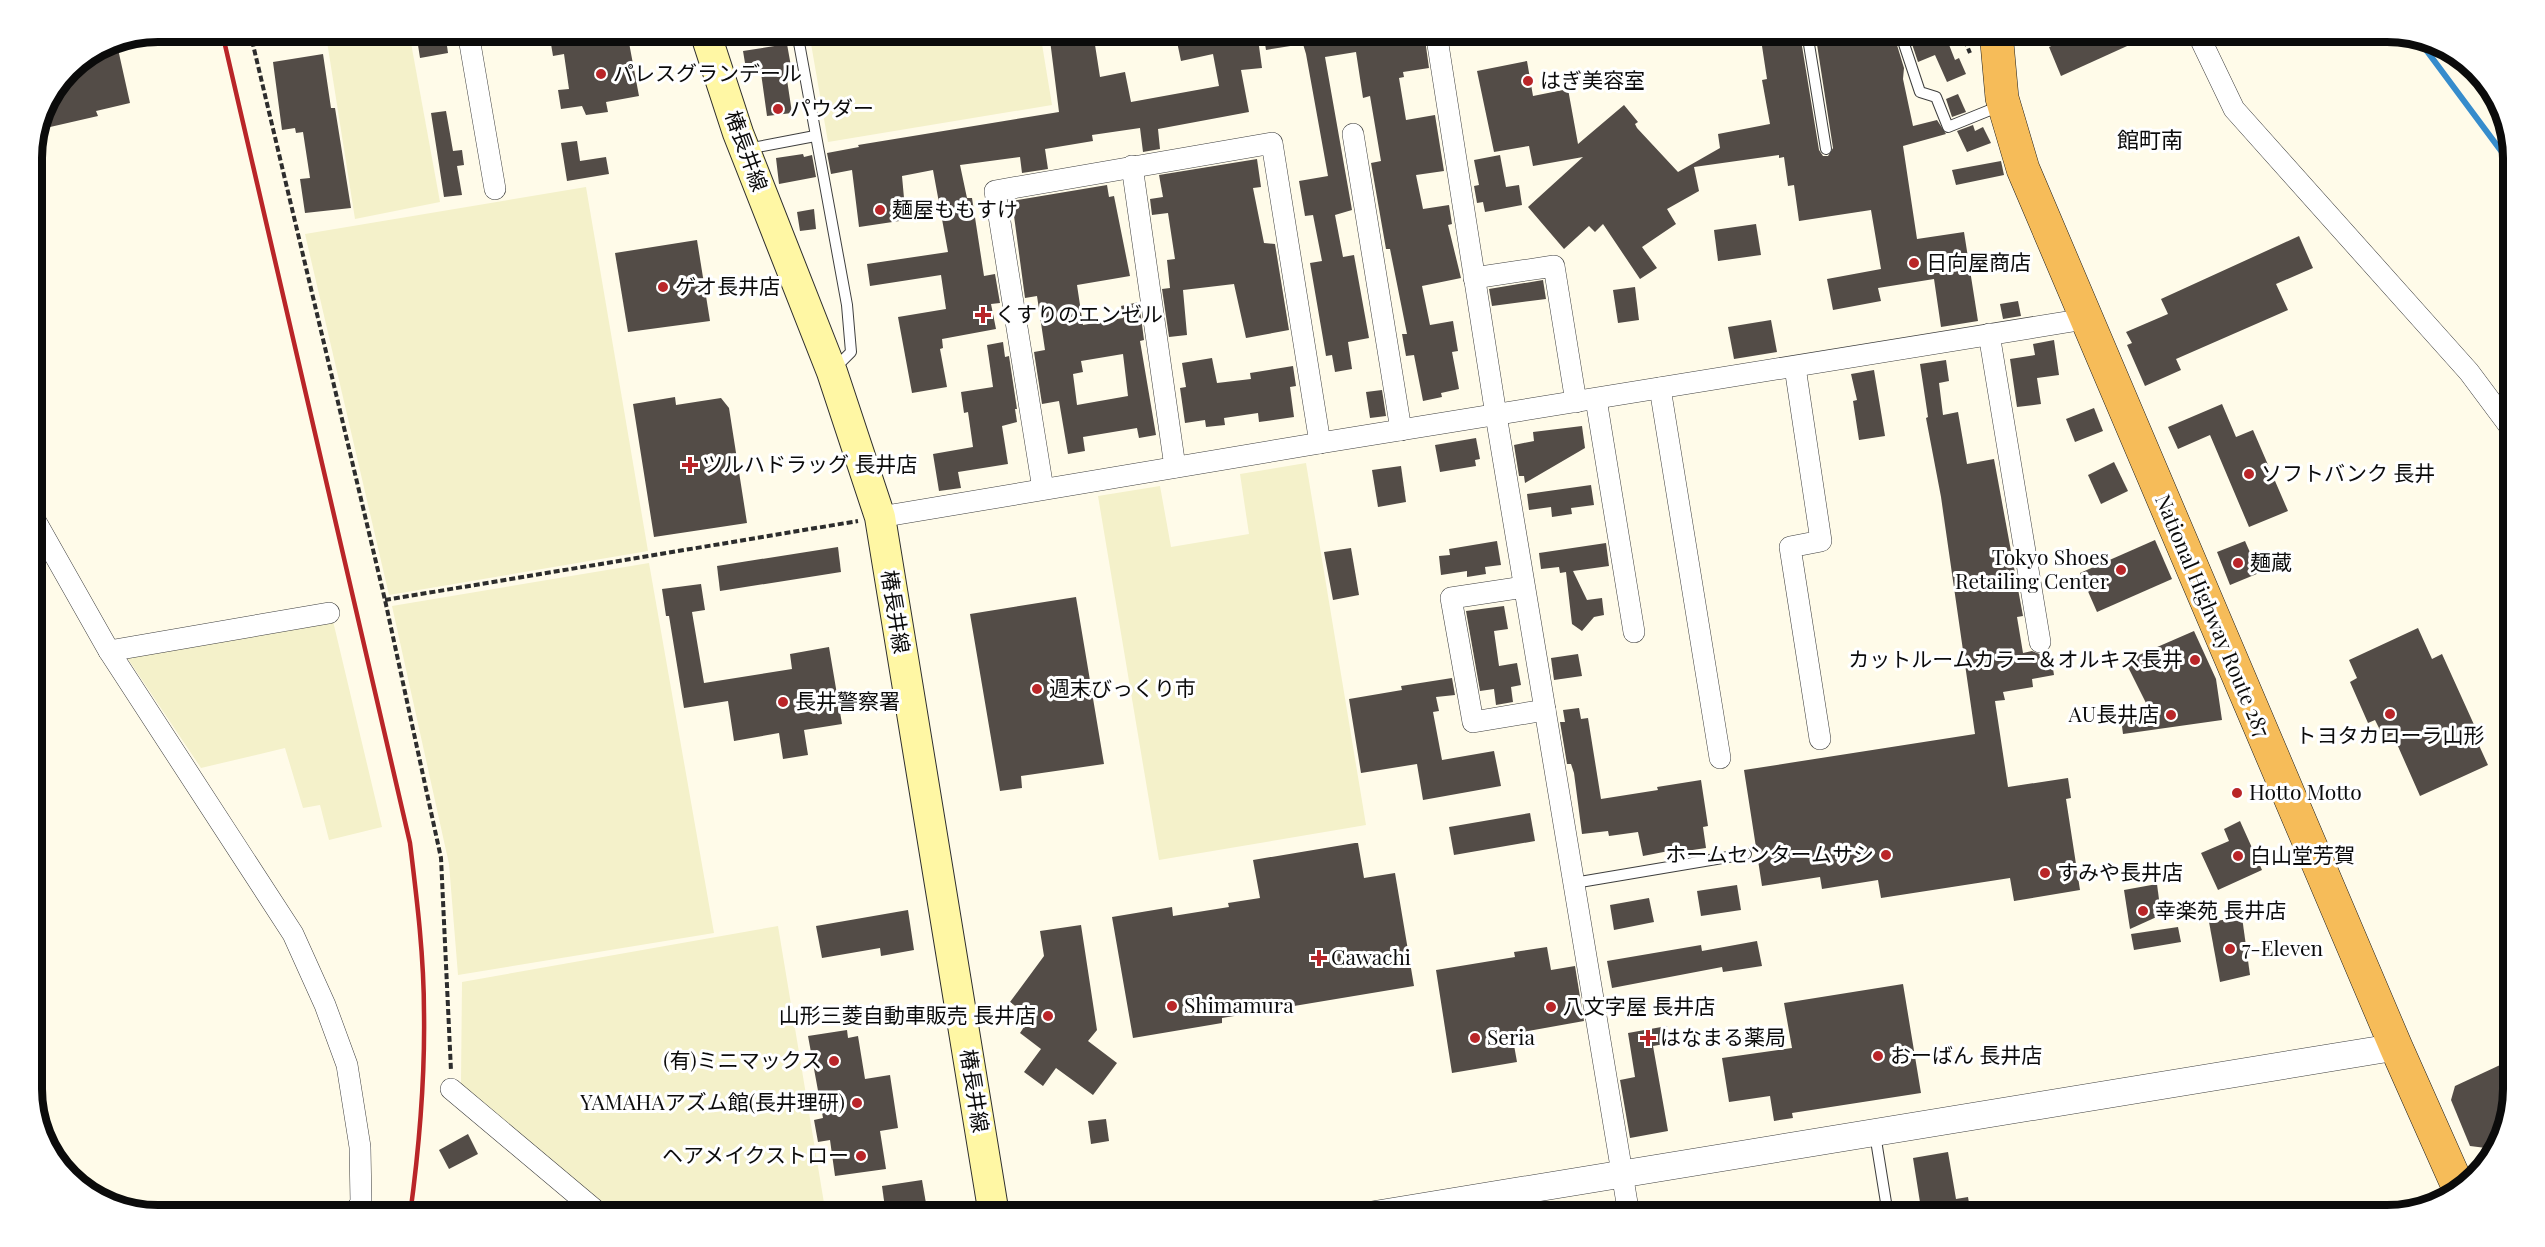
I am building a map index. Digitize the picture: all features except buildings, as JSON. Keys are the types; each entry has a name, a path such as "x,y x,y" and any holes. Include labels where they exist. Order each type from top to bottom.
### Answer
{"highway":[{"name":"National Highway Route 287","path":"1997,42 2004,105 2023,170 2396,1047 2456,1182"}],"main road":[{"name":"椿長井線","path":"708,42 744,149 832,372 880,517 992,1205"}],"street":[{"path":"470,42 495,189"},
{"path":"1438,42 1524,587 1627,1205"},
{"path":"2202,42 2234,109 2469,372 2503,418"},
{"path":"1353,134 1401,430"},
{"path":"1042,489 995,191 1132,166 1272,143 1320,443"},
{"path":"1132,166 1175,467"},
{"path":"1474,278 1554,266 1586,400 1634,632"},
{"path":"880,517 2085,319"},
{"path":"1989,334 2040,642"},
{"path":"1795,368 1821,541 1790,547 1820,739"},
{"path":"1660,388 1720,758"},
{"path":"42,533 109,651 292,934 325,1005 347,1065 360,1147 360,1205"},
{"path":"1524,587 1451,598 1473,722 1545,710"},
{"path":"109,651 329,614"},
{"path":"1436,1205 2396,1047"},
{"path":"452,1089 589,1205"}],"lane":[{"path":"799,42 814,136 848,305 851,352 832,372"},
{"path":"1809,42 1826,149"},
{"path":"1903,42 1920,92 1936,98 1948,127 2004,105"},
{"path":"744,149 814,136"},
{"path":"1574,883 1746,854"},
{"path":"1875,1134 1886,1205"}],"path":[{"path":"252,42 385,600 441,858 452,1089"},
{"path":"385,600 880,517"}],"shaded area":[{"path":"327,42 411,42 440,202 355,219"},
{"path":"811,42 1042,42 1052,105 828,142"},
{"path":"586,187 648,551 389,595 305,234"},
{"path":"1306,463 1366,825 1159,860 1098,496 1160,486 1171,547 1249,534 1240,474"},
{"path":"649,563 714,933 458,975 449,864 392,606"},
{"path":"333,621 382,827 329,840 320,805 303,808 285,748 201,768 126,656"},
{"path":"778,926 824,1205 600,1205 461,1084 462,982"}],"waterway":[{"path":"2425,48 2503,154"}],"railway":[{"path":"224,42 410,843 418,907 424,992 421,1114 411,1205"}],"place":[{"name":"パレスグランデール","path":"601,74"},
{"name":"はぎ美容室","path":"1528,81"},
{"name":"パウダー","path":"778,109"},
{"name":"麺屋ももすけ","path":"880,210"},
{"name":"日向屋商店","path":"1914,263"},
{"name":"ゲオ長井店","path":"663,287"},
{"name":"くすりのエンゼル","path":"983,315"},
{"name":"ツルハドラッグ 長井店","path":"690,465"},
{"name":"ソフトバンク 長井","path":"2249,474"},
{"name":"麺蔵","path":"2238,563"},
{"name":"Tokyo Shoes Retailing Center","path":"2121,570"},
{"name":"カットルームカラー＆オルキス長井","path":"2195,660"},
{"name":"週末びっくり市","path":"1037,689"},
{"name":"長井警察署","path":"783,702"},
{"name":"トヨタカローラ山形","path":"2390,714"},
{"name":"AU長井店","path":"2171,715"},
{"name":"Hotto Motto","path":"2237,793"},
{"name":"ホームセンタームサシ","path":"1886,855"},
{"name":"白山堂芳賀","path":"2238,856"},
{"name":"すみや長井店","path":"2045,873"},
{"name":"幸楽苑 長井店","path":"2143,911"},
{"name":"7-Eleven","path":"2230,949"},
{"name":"Cawachi","path":"1319,958"},
{"name":"Shimamura","path":"1172,1006"},
{"name":"八文字屋 長井店","path":"1551,1007"},
{"name":"山形三菱自動車販売 長井店","path":"1048,1016"},
{"name":"Seria","path":"1475,1038"},
{"name":"はなまる薬局","path":"1648,1038"},
{"name":"おーばん 長井店","path":"1878,1056"},
{"name":"(有)ミニマックス","path":"834,1061"},
{"name":"YAMAHAアズム館(長井理研)","path":"857,1103"},
{"name":"ヘアメイクストロー","path":"861,1156"}],"district":[{"name":"館町南","path":"2150,140"}]}
